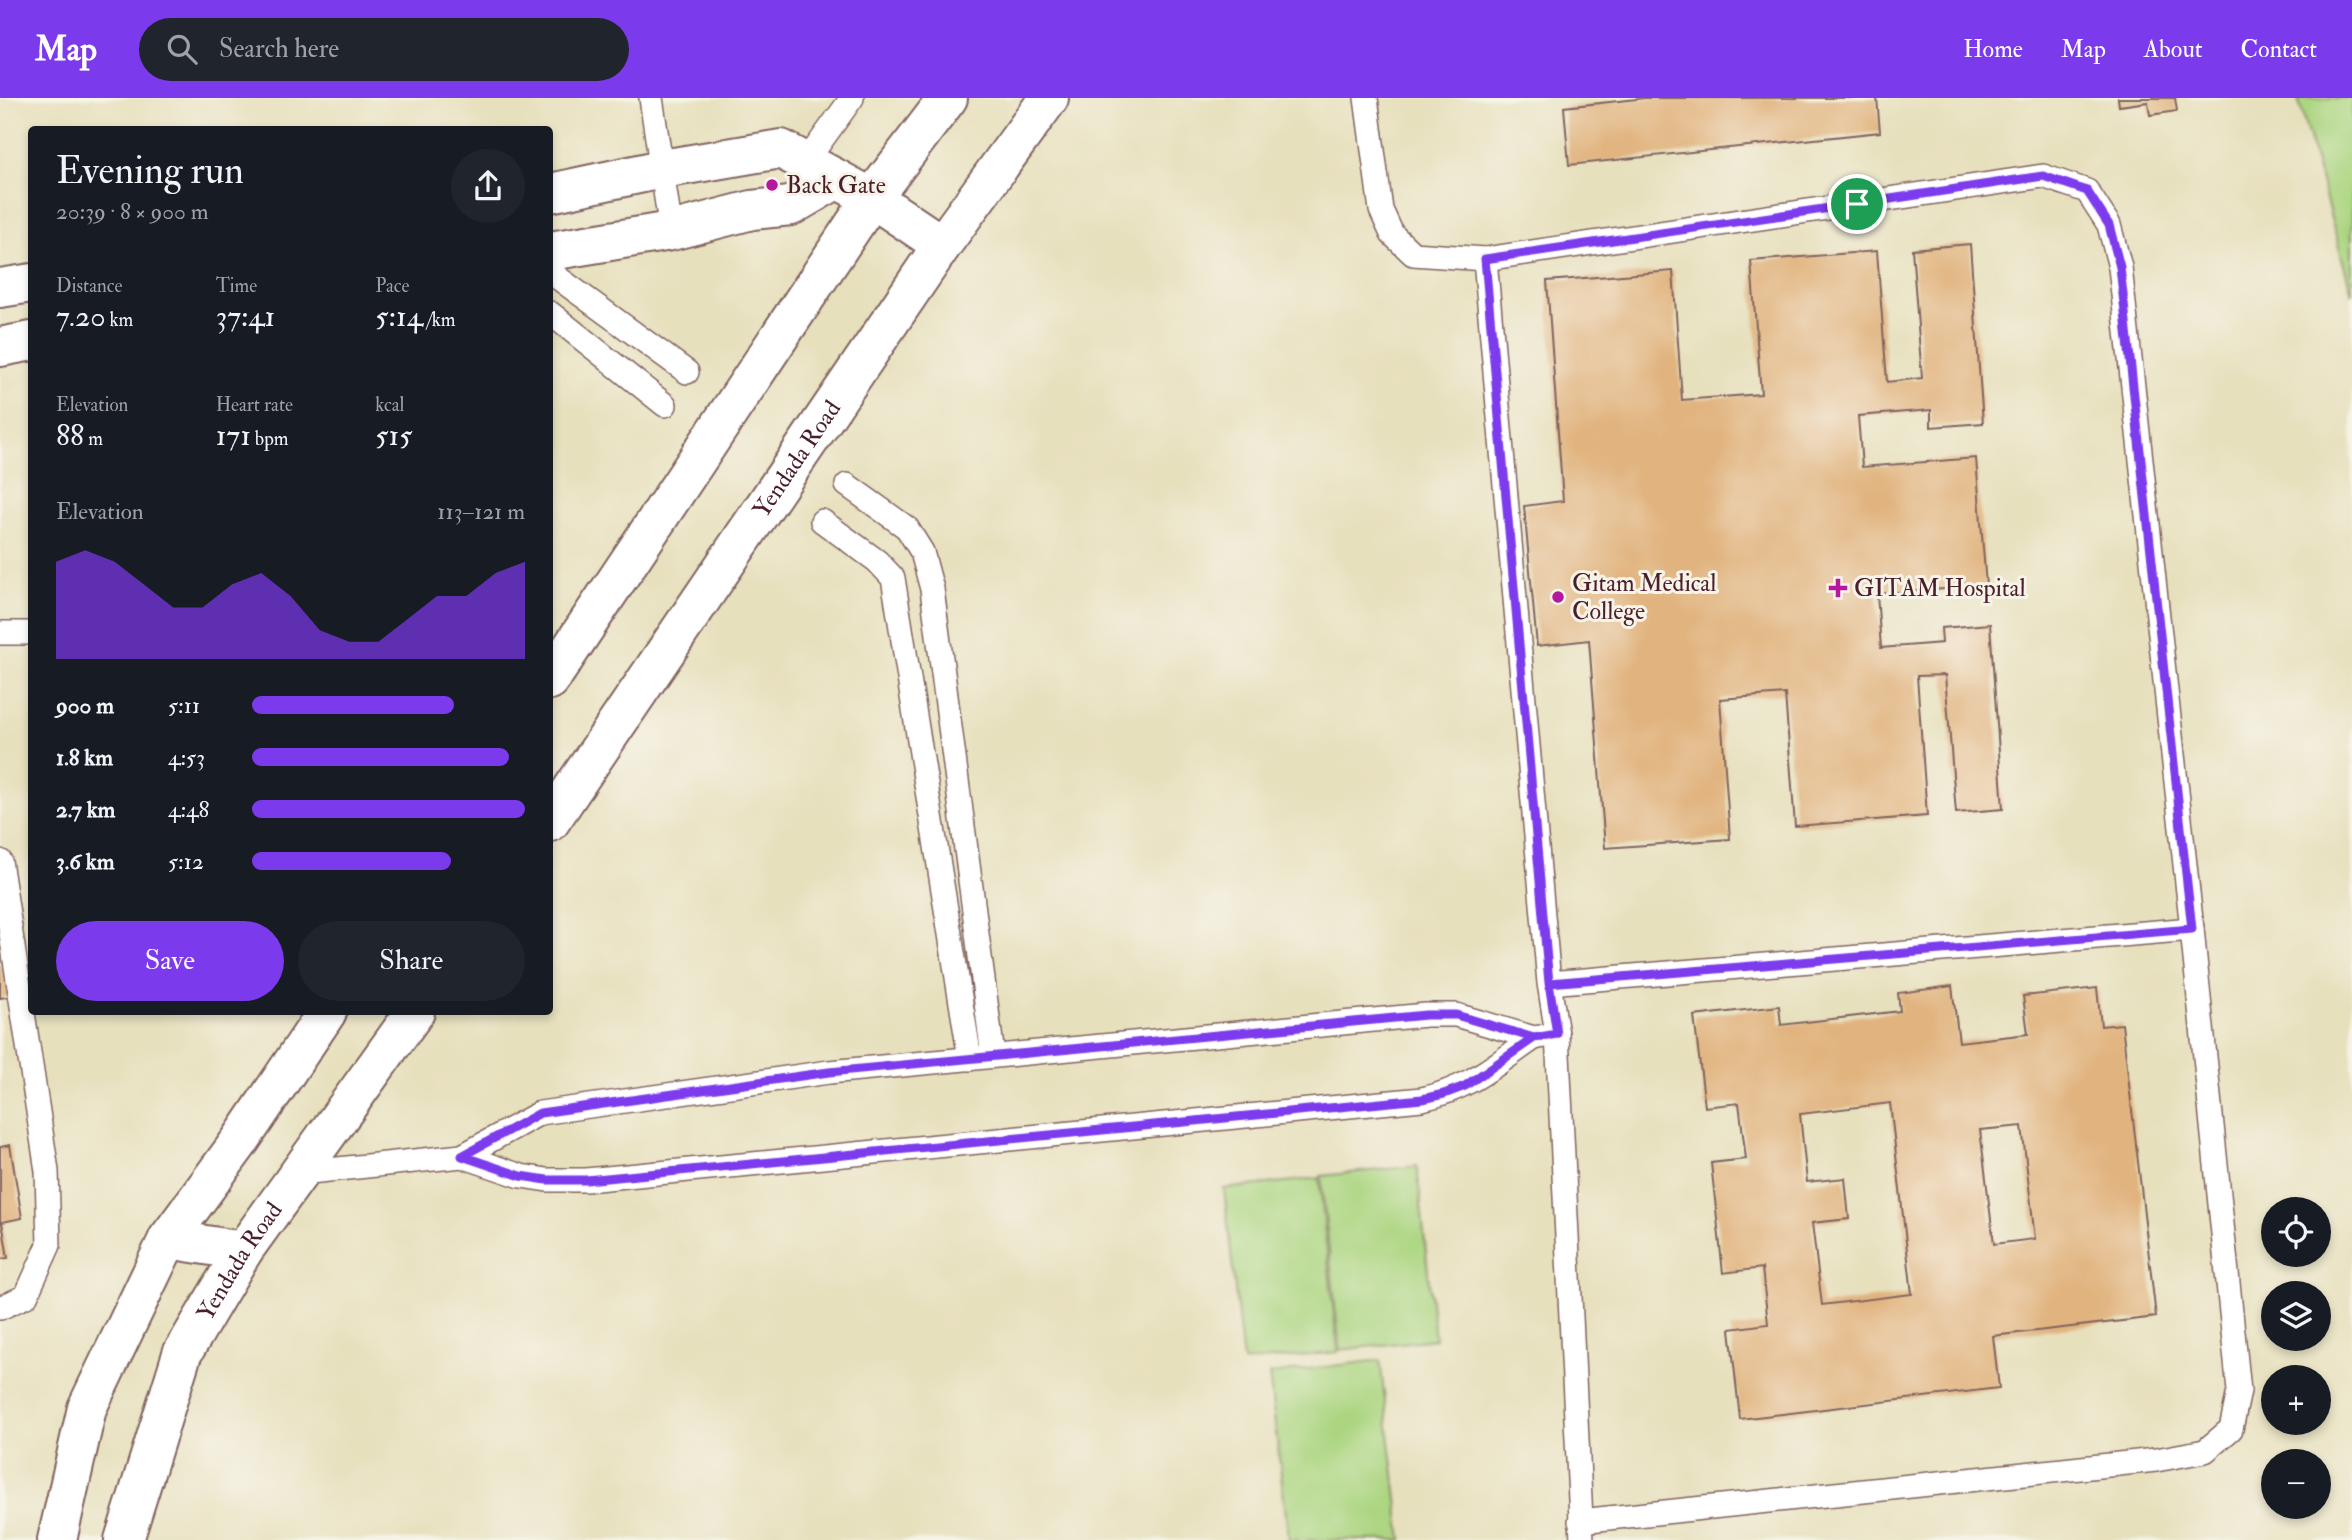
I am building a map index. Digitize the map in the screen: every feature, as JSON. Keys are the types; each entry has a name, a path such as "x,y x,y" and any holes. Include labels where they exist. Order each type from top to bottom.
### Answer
{"main road":[{"path":"553,676 872,198 948,98"},
{"name":"Yendada Road","path":"553,818 942,246 1049,98"},
{"path":"553,192 662,169 780,149 872,198 942,246"},
{"path":"553,251 671,231 752,210 791,206 821,171"},
{"path":"0,288 28,284"},
{"path":"0,347 28,342"},
{"path":"57,1540 88,1408 168,1238 240,1142 325,1015"},
{"name":"Yendada Road","path":"124,1540 182,1354 243,1251 413,1015"},
{"path":"168,1238 243,1251"}],"lane":[{"path":"650,98 671,231"},
{"path":"821,171 852,98"},
{"path":"1366,98 1381,210 1392,234 1413,254 1485,259 2043,176 2087,191 2109,225 2120,267 2239,1391 2231,1429 2205,1451 2156,1460 1581,1530 1557,1034 1549,983 1485,259"},
{"path":"553,274 687,372"},
{"path":"553,315 665,405"},
{"path":"847,485 907,528 926,564 934,603 993,1056"},
{"path":"822,521 877,561 893,578 970,1059"},
{"path":"0,633 28,633"},
{"path":"0,861 47,1171 49,1245 26,1296 0,1308"},
{"path":"1549,983 2192,929"},
{"path":"300,1173 462,1156 540,1113 829,1072 1426,1015 1456,1015 1534,1038"},
{"path":"462,1156 521,1176 547,1180 586,1180 1422,1099 1465,1086 1534,1038 1557,1034"}],"green space":[{"path":"2298,98 2352,98 2352,294"},
{"path":"1417,1166 1435,1339 1340,1350 1321,1176"},
{"path":"1319,1178 1338,1352 1243,1362 1224,1189"},
{"path":"1380,1360 1402,1540 1289,1540 1269,1374"}],"building":[{"path":"1646,98 1877,98 1880,132 1569,165 1564,107"},
{"path":"2118,98 2175,98 2177,111 2150,115 2148,102 2119,106"},
{"path":"1970,244 1983,423 1931,427 1931,410 1858,416 1862,467 1976,458 1986,586 1877,594 1881,648 1942,643 1941,628 1990,624 2003,809 1956,813 1945,675 1917,676 1927,816 1795,826 1785,694 1720,699 1730,839 1605,848 1589,640 1537,646 1524,506 1563,501 1547,281 1673,271 1682,400 1761,394 1751,261 1877,251 1887,382 1922,378 1912,249"},
{"path":"0,945 12,996 0,998"},
{"path":"1952,986 1959,1042 2028,1034 2023,996 2097,988 2101,1026 2122,1024 2156,1317 1993,1336 1999,1388 1740,1419 1730,1329 1768,1324 1762,1268 1723,1273 1711,1163 1746,1159 1739,1103 1705,1107 1694,1016 1779,1006 1781,1025 1900,1011 1898,993","holes":["1890,1103 1912,1294 1822,1305 1812,1223 1849,1219 1845,1178 1807,1182 1800,1114","2022,1126 2035,1239 1994,1244 1980,1130"]},
{"path":"10,1145 22,1218 2,1222 8,1258 0,1259 0,1147"}],"place":[{"name":"Back Gate","path":"772,185"},
{"name":"GITAM Hospital","path":"1838,588"},
{"name":"Gitam Medical College","path":"1558,597"}],"route":[{"path":"1857,204 1485,259 1549,983 1557,1034 1534,1038 1456,1015 1426,1015 829,1072 540,1113 462,1156 521,1176 547,1180 586,1180 1422,1099 1465,1086 1534,1038 1557,1034 1549,983 2192,929 2120,267 2109,225 2087,191 2043,176 1857,204"}]}
